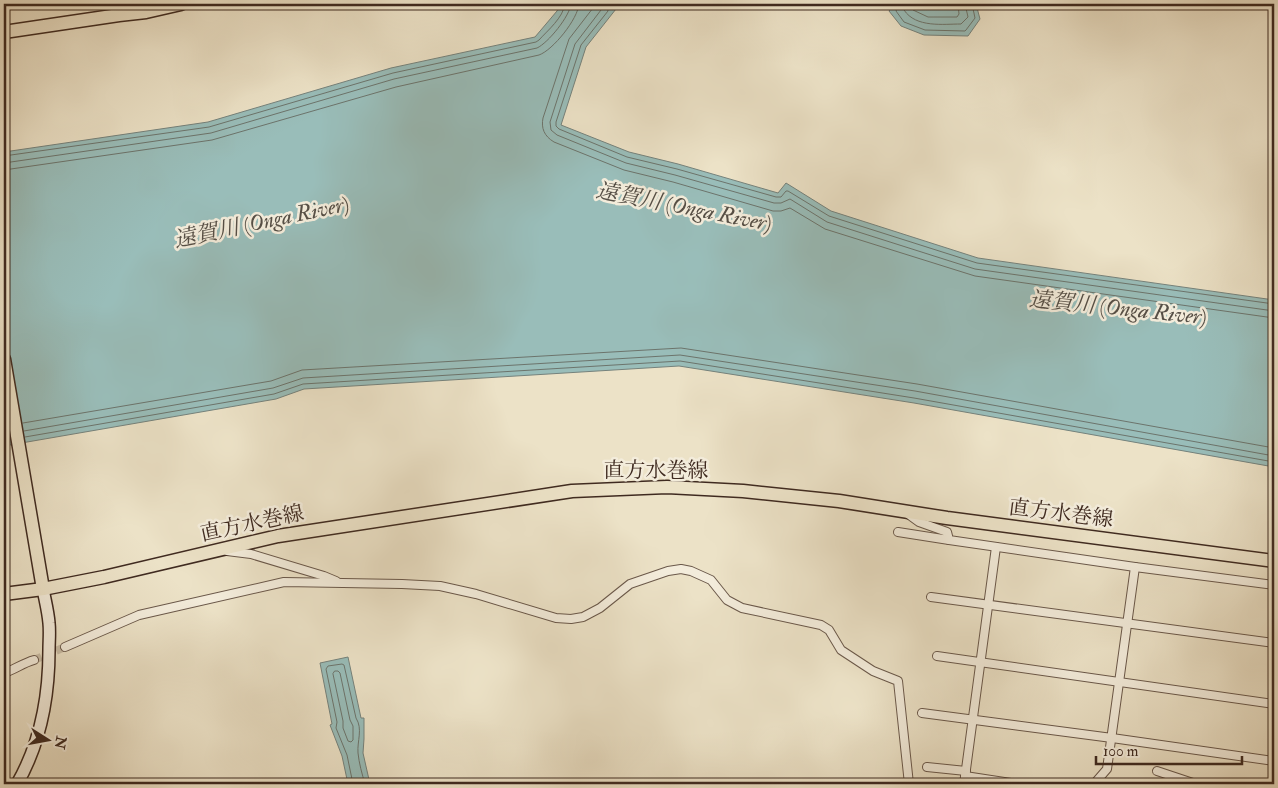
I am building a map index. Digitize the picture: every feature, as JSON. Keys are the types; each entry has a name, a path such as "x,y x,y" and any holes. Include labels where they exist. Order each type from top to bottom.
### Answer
{"main road":[{"path":"4,32 146,12 181,4"},
{"path":"4,359 42,583"},
{"name":"直方水巻線","path":"4,594 42,583 104,577 278,536 572,491 677,487 743,491 839,501 946,518 1274,561"}],"street":[{"path":"904,511 920,522 947,532 949,540"},
{"path":"898,532 1135,567 1274,585"},
{"path":"965,777 996,547"},
{"path":"221,550 251,554 341,582"},
{"path":"1094,784 1107,769 1135,567"},
{"path":"64,647 139,615 284,582 440,586 476,594 556,618 571,618 583,617 600,608 630,584 668,571 681,569 691,571 711,580 726,600 742,608 821,625 829,630 842,650 873,671 898,681 909,784"},
{"path":"16,784 22,776 36,742 44,708 49,669 49,624 42,583"},
{"path":"931,597 1274,643"},
{"path":"937,656 1274,704"},
{"path":"4,673 34,660"},
{"path":"922,713 1274,761"},
{"path":"927,767 965,777 1018,784"},
{"path":"1157,771 1196,784"}],"water":[{"name":"遠賀川 (Onga River)","path":"561,4 610,4 616,9 586,47 561,125 629,152 778,193 786,183 831,211 978,258 1274,300 1274,467 914,403 679,366 304,389 276,399 4,446 4,152 208,122 391,68 535,37"},
{"path":"894,4 976,4 980,19 968,36 924,35 901,26 889,11"},
{"path":"348,657 361,718 364,718 363,753 370,784 348,784 342,756 330,725 332,724 320,663"}],"tunnel":[{"path":"34,660 65,647"}]}
